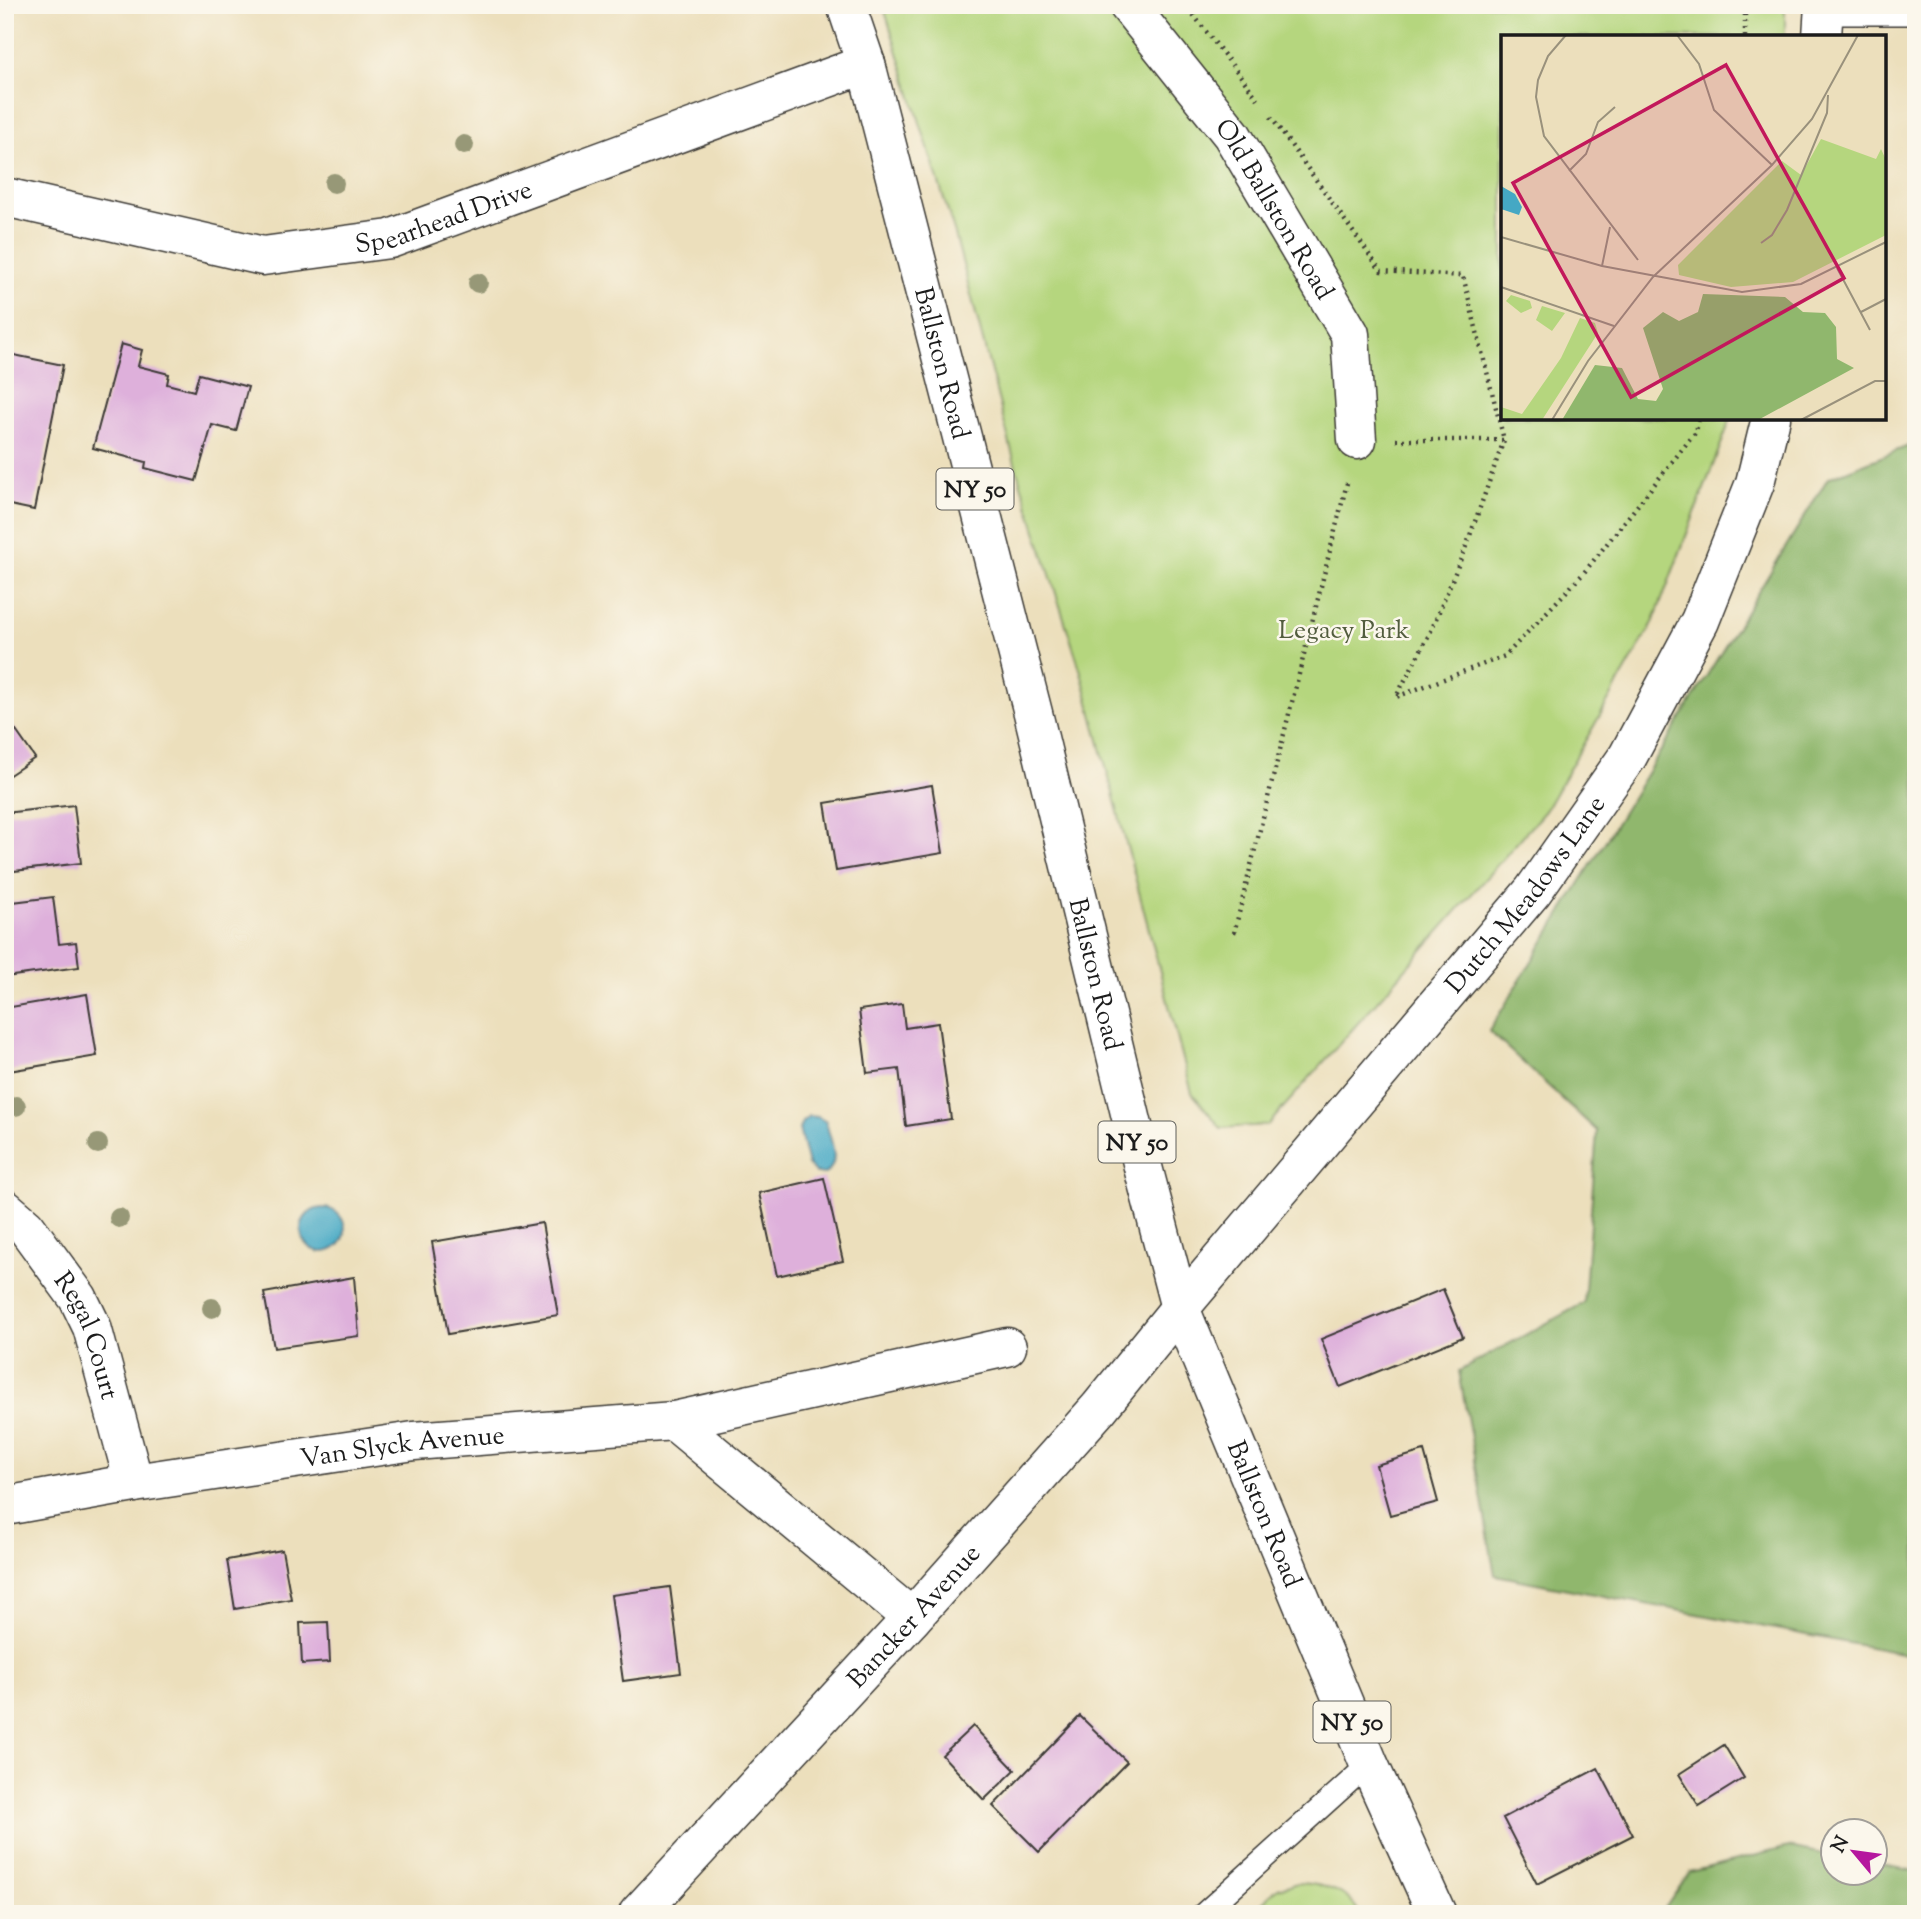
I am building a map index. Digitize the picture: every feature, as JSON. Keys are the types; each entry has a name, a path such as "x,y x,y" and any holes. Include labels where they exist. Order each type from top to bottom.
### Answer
{"street":[{"name":"Ballston Road","path":"846,5 866,64 1033,713 1180,1308 1369,1764 1437,1914"},
{"name":"Old Ballston Road","path":"1128,5 1231,135 1350,334 1357,440"},
{"name":"Spearhead Drive","path":"5,197 263,256 390,239 866,64"},
{"name":"Dutch Meadows Lane","path":"1180,1308 1533,891 1628,756 1700,621 1755,483 1771,420"},
{"name":"Regal Court","path":"5,1209 26,1227 78,1298 92,1327 134,1483"},
{"name":"Bancker Avenue","path":"638,1914 912,1618 1099,1408 1180,1308"},
{"name":"Van Slyck Avenue","path":"134,1483 414,1441 674,1421 1007,1347"},
{"path":"674,1421 912,1618"},
{"path":"5,1506 134,1483"}],"lane":[{"path":"1823,19 1916,14"},
{"path":"1203,1914 1369,1764"}],"path":[{"path":"1184,5 1234,65 1381,271 1462,276 1504,440 1467,544 1431,631 1396,697 1505,656 1582,575 1640,505 1696,432 1699,420"},
{"path":"1192,13 1201,5"},
{"path":"1745,5 1745,35"},
{"path":"1234,933 1357,440 1504,440"}],"green space":[{"name":"Legacy Park","path":"883,5 1785,5 1785,35 1501,35 1501,420 1730,420 1653,623 1545,811 1268,1125 1221,1128 1192,1093 1081,672 1017,471 955,234"},
{"path":"1916,443 1916,1656 1495,1575 1459,1371 1584,1303 1597,1131 1489,1031 1828,478"},
{"path":"1789,1847 1820,1853 1820,1888 1890,1888 1890,1866 1916,1871 1916,1914 1661,1914 1690,1872"},
{"path":"1298,1883 1317,1885 1342,1894 1360,1914 1251,1914 1278,1888"}],"water":[{"path":"809,1116 826,1122 832,1143 833,1163 825,1174 815,1173 808,1165 799,1129"},
{"path":"323,1208 338,1215 345,1230 338,1245 323,1252 308,1245 301,1230 308,1215"}],"building":[{"path":"121,344 142,350 138,366 169,374 167,384 194,391 199,374 248,387 236,431 212,425 196,481 145,468 146,462 93,448"},
{"path":"5,351 63,365 34,510 5,504"},
{"path":"5,715 35,758 5,778"},
{"path":"932,785 943,853 836,871 825,803"},
{"path":"74,805 81,863 5,872 5,813"},
{"path":"53,897 59,944 76,942 79,967 5,977 5,903"},
{"path":"87,994 97,1056 9,1071 5,1051 5,1008"},
{"path":"902,1004 905,1028 938,1023 951,1119 906,1126 899,1069 867,1073 859,1010"},
{"path":"824,1178 843,1261 777,1276 759,1193"},
{"path":"542,1223 558,1315 448,1334 432,1242"},
{"path":"354,1277 359,1336 274,1348 264,1293"},
{"path":"1443,1289 1463,1337 1340,1387 1321,1339"},
{"path":"1424,1451 1438,1502 1390,1515 1376,1465"},
{"path":"282,1550 291,1599 235,1609 227,1560"},
{"path":"670,1587 681,1673 623,1681 611,1595"},
{"path":"328,1622 330,1662 302,1664 300,1623"},
{"path":"1080,1716 1127,1762 1039,1852 993,1806"},
{"path":"973,1726 1015,1770 984,1800 942,1755"},
{"path":"1724,1745 1744,1778 1699,1806 1679,1774"},
{"path":"1598,1768 1633,1835 1537,1884 1503,1818"}]}
